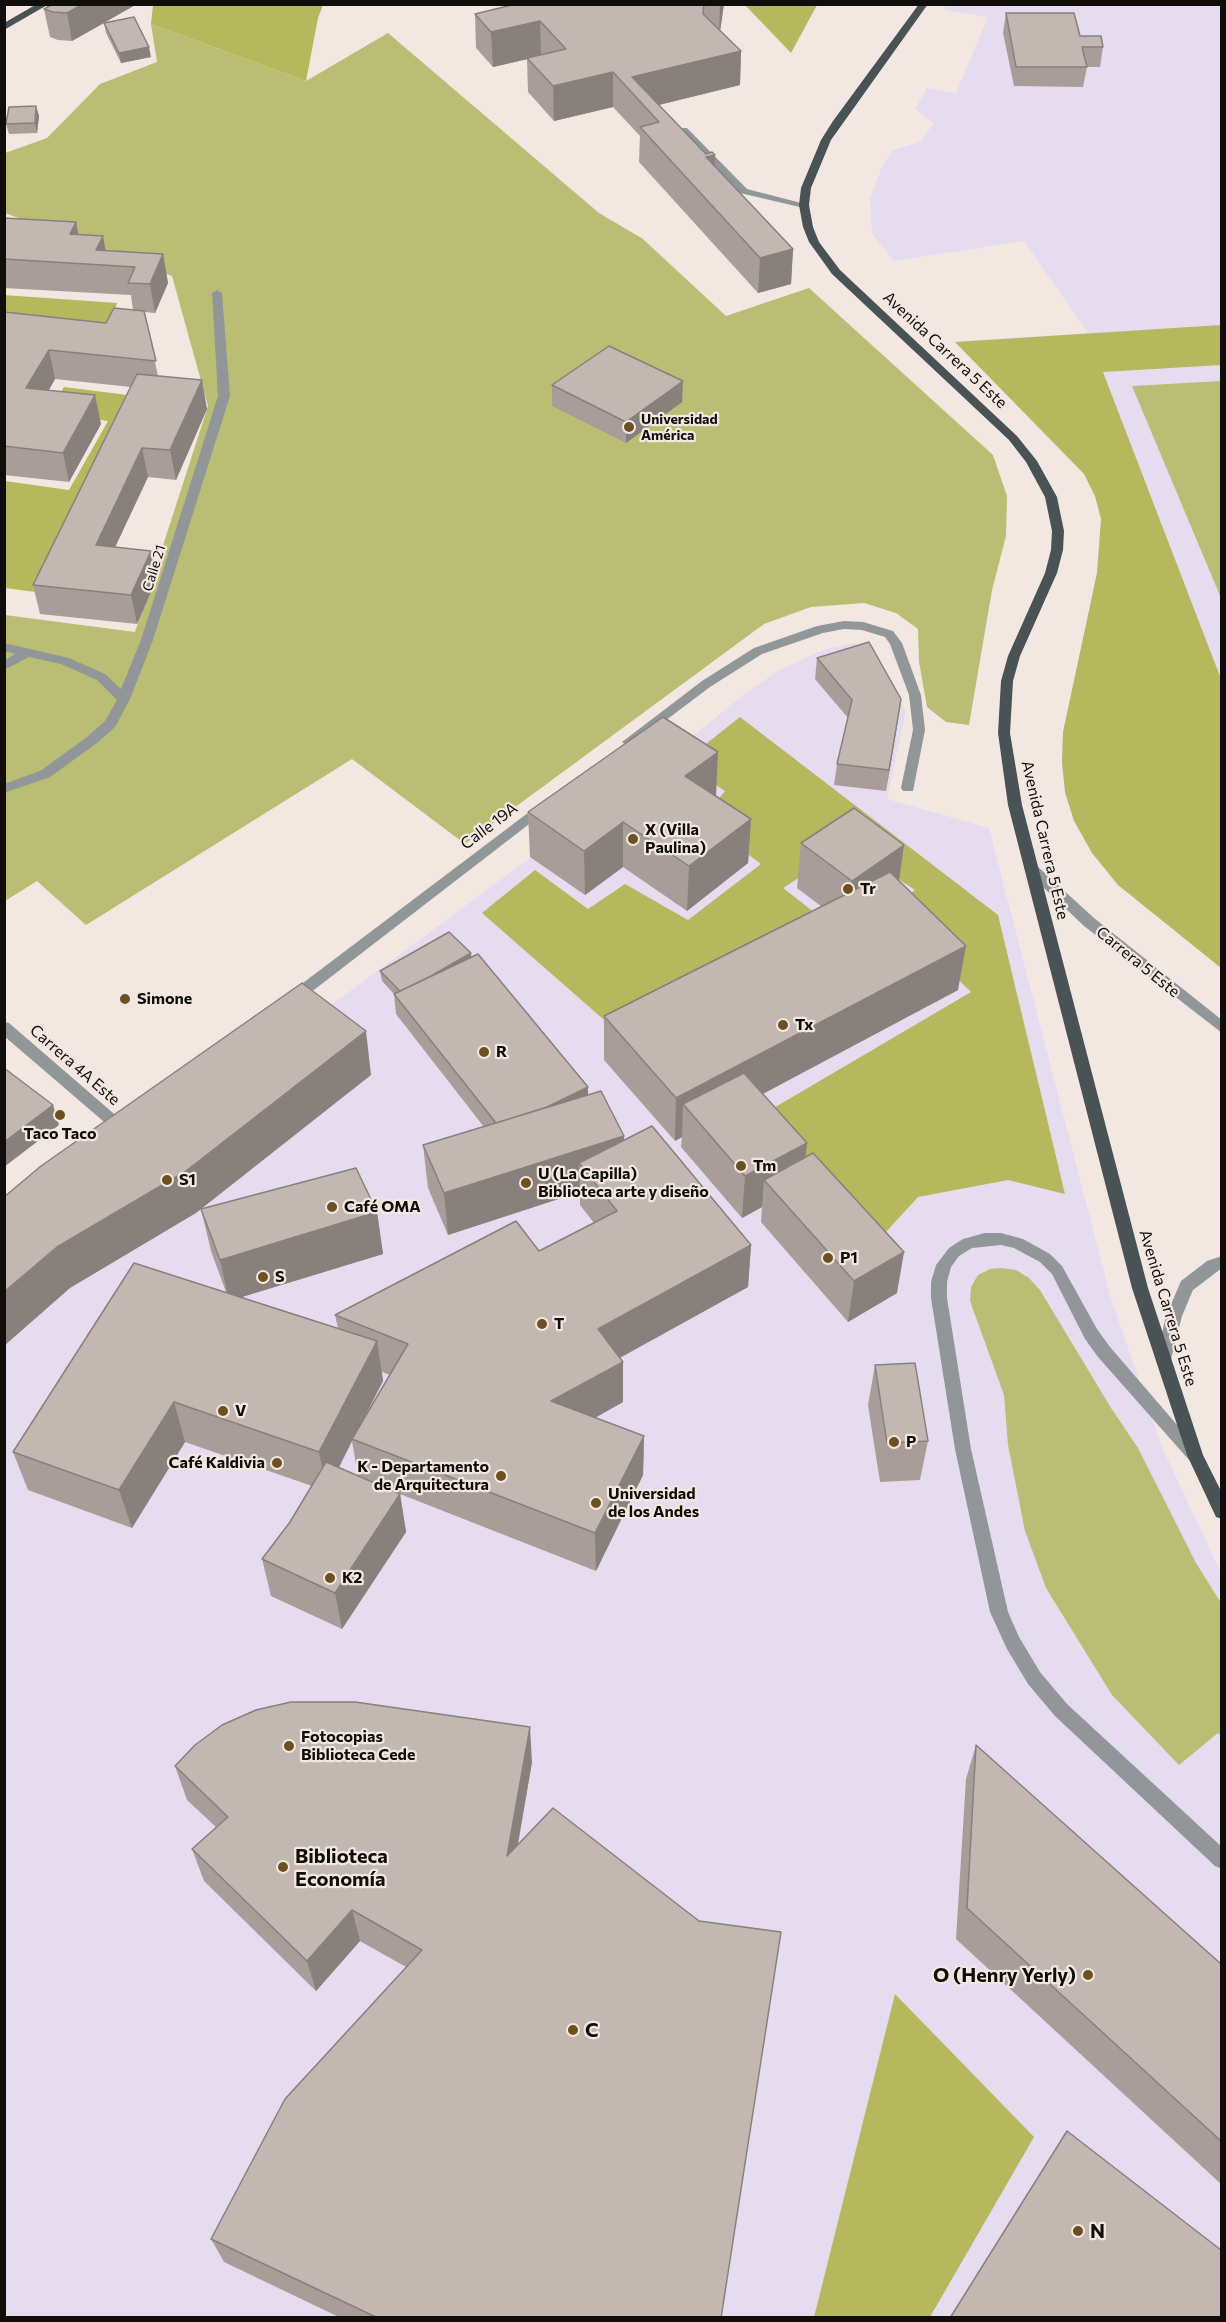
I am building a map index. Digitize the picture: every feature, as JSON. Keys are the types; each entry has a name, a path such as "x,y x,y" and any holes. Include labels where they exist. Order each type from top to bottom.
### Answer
{"main road":[{"path":"4,27 45,4"},
{"name":"Avenida Carrera 5 Este","path":"924,4 835,124 806,188 804,205 808,227 814,242 836,272 997,421 1031,461 1051,497 1058,531 1057,550 1051,573 1014,656 1007,681 1005,703 1008,762 1015,805 1140,1288 1195,1455 1221,1512"}],"street":[{"path":"684,130 744,191 804,205"},
{"name":"Calle 21","path":"4,789 45,774 92,740 110,724 124,699 147,640 224,396 217,293"},
{"path":"614,753 706,684 758,651 821,629 844,625 863,626 889,634 896,643 915,695 918,730 908,788"},
{"path":"4,647 65,661 101,677 124,699"},
{"path":"4,666 28,652"},
{"name":"Calle 19A","path":"284,1005 560,794"},
{"name":"Carrera 5 Este","path":"1031,868 1089,922 1221,1028"},
{"name":"Carrera 4A Este","path":"4,1027 122,1129"},
{"path":"1195,1455 1104,1352 1091,1334 1057,1270 1045,1258 1018,1243 1001,1239 985,1239 968,1243 954,1252 944,1265 939,1282 939,1298 963,1449 999,1612 1013,1643 1034,1678 1061,1710 1221,1860"},
{"path":"1164,1358 1174,1316 1187,1286 1212,1265 1221,1262"}],"shaded area":[{"path":"946,5 1221,5 1221,968 1118,885 1092,853 1074,821 1065,792 1062,762 1063,732 1097,573 1101,519 1095,496 1084,474 955,342 1088,333 1024,241 894,261 872,233 870,199 881,169 893,150 920,142 934,123 915,109 927,88 956,93 988,17 944,10"},
{"name":"Universidad de los Andes","path":"855,643 862,647 906,711 887,799 989,828 1110,1295 1162,1447 1221,1573 1221,2317 5,2318 5,1251 55,1209 675,751 737,700 776,672 825,649"}],"green space":[{"path":"153,5 323,5 318,18 306,81 151,24"},
{"path":"745,5 817,5 791,53"},
{"name":"Universidad América","path":"151,24 306,81 388,33 599,213 643,239 726,316 809,288 993,455 1007,496 1006,536 992,590 969,725 946,722 927,707 919,662 918,629 896,613 864,603 811,607 764,624 465,844 352,759 86,925 37,881 5,901 5,615 135,632 208,406 172,276 5,213 5,153 47,138 100,84 157,62"},
{"path":"4,295 117,303 103,346 5,335"},
{"path":"1221,325 1221,365 1103,372 1221,679 1221,968 1118,885 1092,853 1074,821 1065,792 1062,762 1063,732 1097,573 1101,519 1095,496 1084,474 955,342"},
{"path":"1222,381 1221,598 1132,386"},
{"path":"64,387 143,397 43,593 5,588 5,481 69,490 108,421 48,413"},
{"path":"740,717 998,915 1065,1194 1008,1180 918,1197 874,1245 755,1119 971,992 887,910 915,890 848,846 783,888 837,930 627,1040 482,913 535,870 588,909 625,884 688,920 761,864 702,820 725,791 682,763"},
{"path":"990,1269 1016,1270 1029,1278 1040,1290 1111,1408 1138,1448 1196,1563 1221,1603 1221,1736 1218,1733 1179,1765 1112,1695 1046,1588 1025,1531 1008,1445 1004,1395 970,1301 971,1287 978,1275"},
{"path":"895,1994 1034,2137 930,2317 814,2317"}],"building":[{"path":"53,4 83,4 67,13 44,9"},
{"path":"516,4 704,4 703,14 741,51 632,77 706,154 712,152 715,155 706,157 793,249 760,258 640,127 659,122 613,72 553,86 527,58 566,49 540,21 491,32 475,14"},
{"path":"1006,13 1074,13 1080,36 1101,36 1103,47 1082,47 1087,67 1016,67"},
{"path":"134,17 149,47 119,53 104,23"},
{"path":"36,106 35,123 6,124 9,107"},
{"path":"4,218 76,222 70,234 103,236 96,250 163,254 150,284 128,283 135,267 4,259"},
{"path":"114,308 144,311 156,361 49,350 26,388 95,395 63,453 4,446 4,312 106,323"},
{"path":"609,346 683,381 626,422 552,385"},
{"path":"137,374 202,380 170,450 142,448 96,545 151,551 131,595 33,585"},
{"path":"869,642 901,699 889,770 837,764 852,700 817,658"},
{"path":"663,717 718,752 685,776 751,819 689,866 623,822 584,851 528,812"},
{"path":"854,808 904,845 852,881 801,843"},
{"path":"890,872 966,946 676,1098 604,1016"},
{"path":"449,932 471,953 400,991 380,971"},
{"name":"R","path":"478,954 588,1087 547,1107 496,1123 394,994"},
{"path":"302,983 366,1031 186,1171 57,1247 4,1292 4,1197 41,1166"},
{"path":"4,1068 53,1105 4,1142"},
{"path":"744,1073 807,1143 745,1176 683,1104"},
{"path":"601,1091 624,1136 444,1193 423,1145"},
{"path":"652,1126 751,1245 598,1329 623,1362 551,1401 644,1436 595,1533 352,1439 408,1344 335,1315 516,1221 539,1251 617,1211 579,1163"},
{"path":"813,1153 904,1252 854,1281 764,1180"},
{"path":"356,1168 377,1212 220,1260 201,1209"},
{"name":"V","path":"134,1263 377,1341 319,1452 174,1402 119,1490 13,1452"},
{"path":"915,1363 928,1441 887,1443 875,1365"},
{"path":"326,1462 400,1494 335,1593 262,1559 290,1522"},
{"name":"C","path":"291,1702 355,1702 530,1727 507,1856 553,1808 699,1921 781,1932 721,2318 378,2318 211,2239 285,2099 422,1950 352,1910 307,1961 192,1849 228,1817 175,1766 195,1745 222,1725 256,1710"},
{"name":"O (Henry Yerly)","path":"976,1745 1221,1964 1221,2141 967,1908"},
{"name":"N","path":"1067,2131 1221,2250 1221,2318 950,2318"}],"place":[{"name":"Universidad América","path":"629,427"},
{"name":"X (Villa Paulina)","path":"633,839"},
{"name":"Tr","path":"848,889"},
{"name":"Simone","path":"125,999"},
{"name":"Tx","path":"783,1025"},
{"name":"R","path":"484,1052"},
{"name":"Taco Taco","path":"60,1115"},
{"name":"Tm","path":"741,1166"},
{"name":"S1","path":"167,1180"},
{"name":"U (La Capilla) Biblioteca arte y diseño","path":"526,1183"},
{"name":"Café OMA","path":"332,1207"},
{"name":"P1","path":"828,1258"},
{"name":"S","path":"263,1277"},
{"name":"T","path":"542,1324"},
{"name":"V","path":"223,1411"},
{"name":"P","path":"894,1442"},
{"name":"Café Kaldivia","path":"277,1463"},
{"name":"K - Departamento de Arquitectura","path":"501,1476"},
{"name":"Universidad de los Andes","path":"596,1503"},
{"name":"K2","path":"330,1578"},
{"name":"Fotocopias Biblioteca Cede","path":"289,1746"},
{"name":"Biblioteca Economía","path":"283,1867"},
{"name":"O (Henry Yerly)","path":"1088,1975"},
{"name":"C","path":"573,2030"},
{"name":"N","path":"1078,2231"}]}
